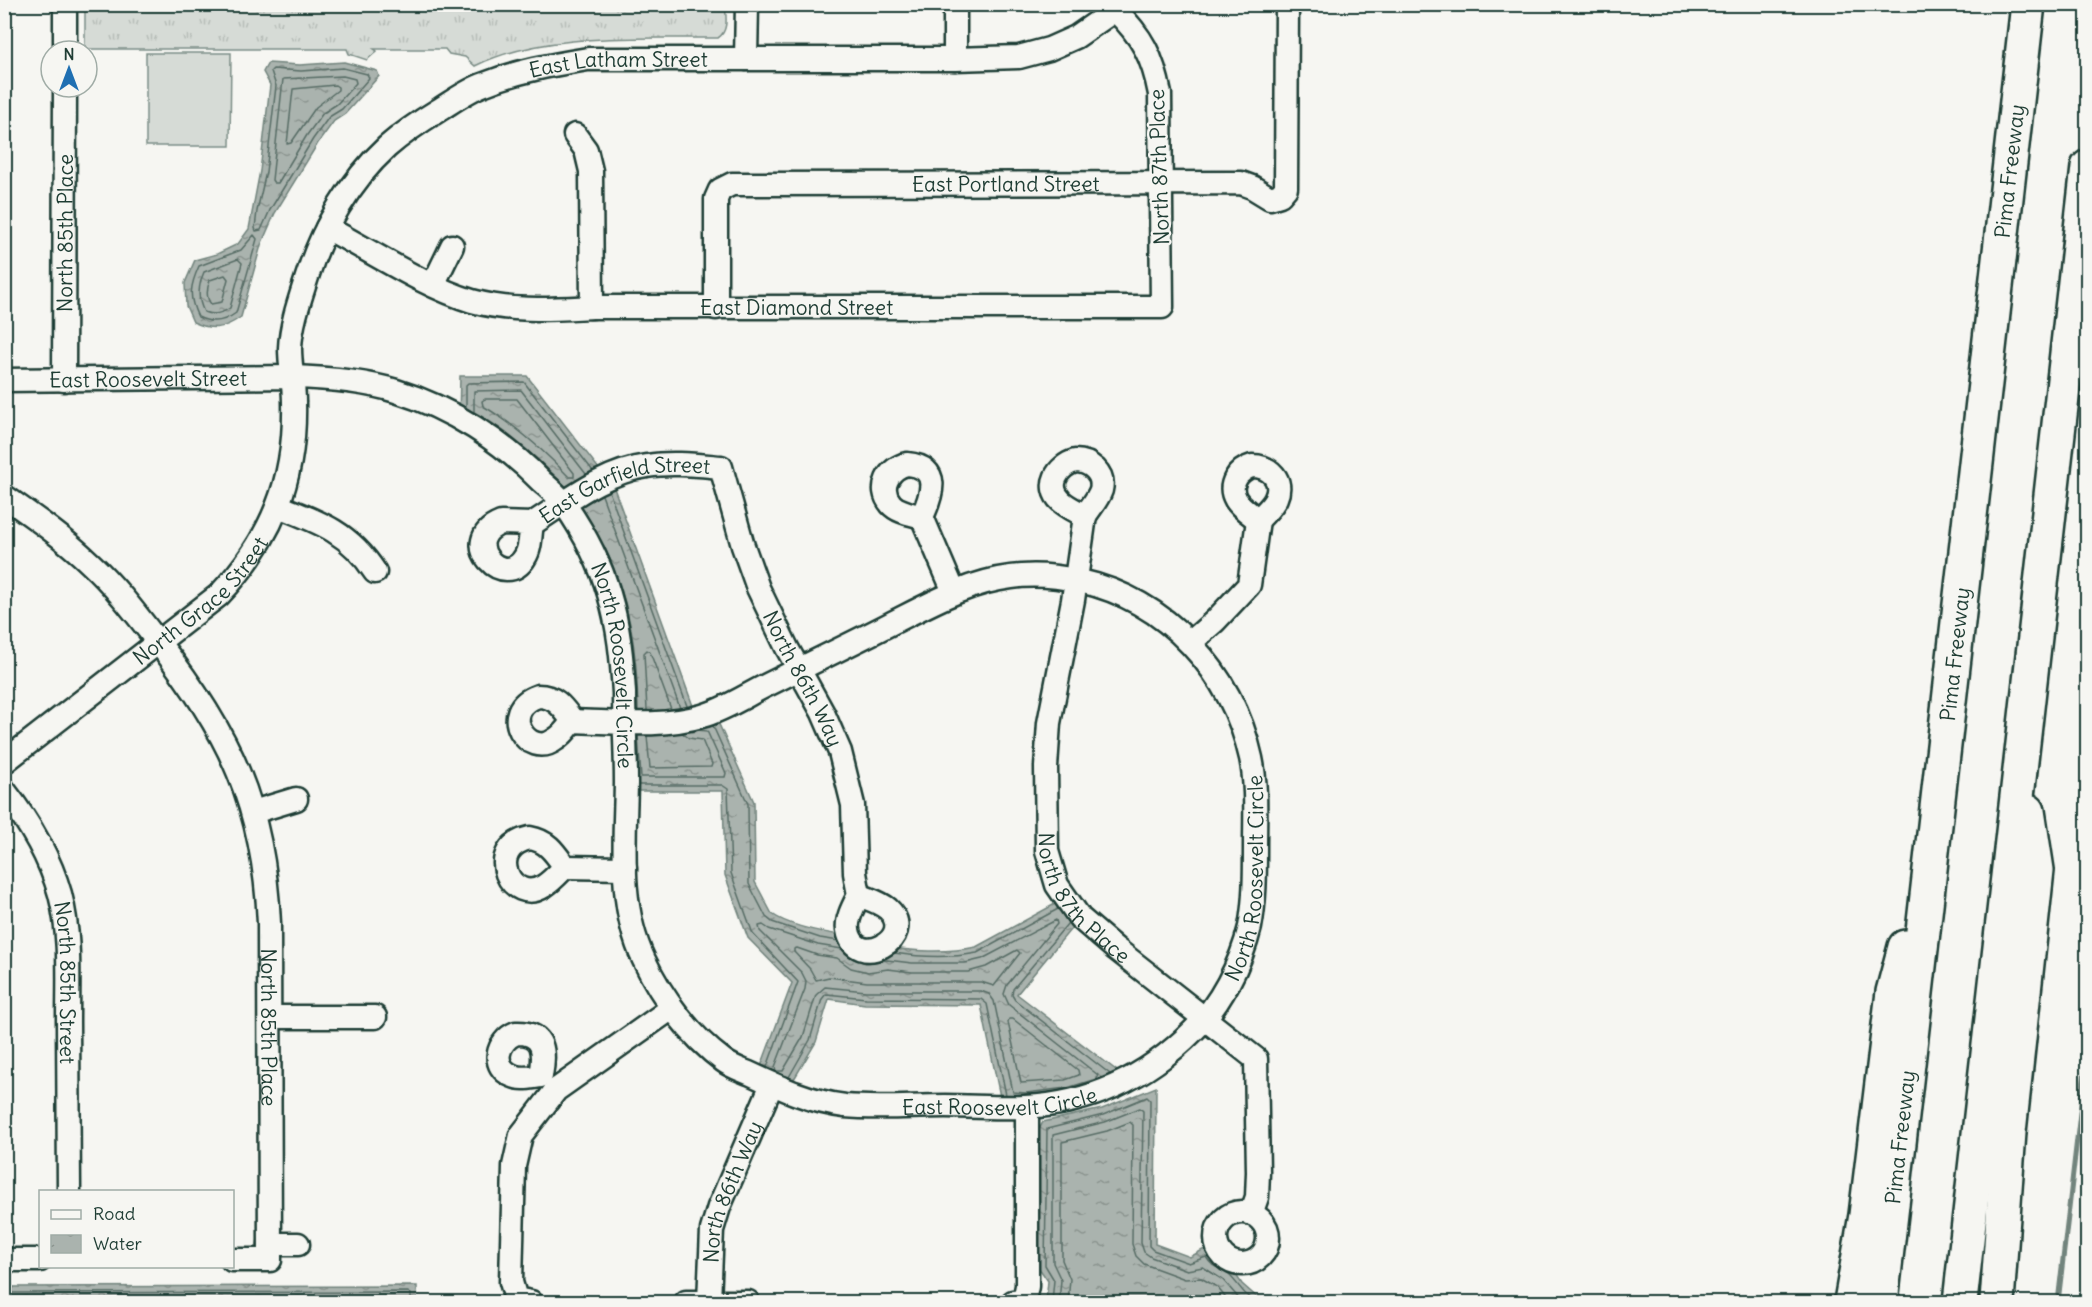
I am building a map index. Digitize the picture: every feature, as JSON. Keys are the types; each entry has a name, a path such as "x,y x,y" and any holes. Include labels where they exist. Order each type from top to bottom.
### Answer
{"highway":[{"name":"Pima Freeway","path":"1881,1302 2028,4"},
{"path":"1960,1302 2088,167"},
{"path":"2068,339 2088,290"},
{"path":"1997,1302 2009,1132 2037,870 2021,768"},
{"path":"1851,1302 1866,1215 1893,992 1931,855"}],"street":[{"path":"65,4 65,39"},
{"path":"746,59 747,4"},
{"path":"955,4 955,59"},
{"name":"East Portland Street","path":"716,308 716,199 720,190 732,184 1240,183 1270,198 1280,195 1286,188 1287,4"},
{"name":"East Latham Street","path":"292,377 290,347 299,303 314,256 327,228 361,175 386,148 409,129 480,86 544,65 588,59 1019,57 1049,49 1076,37 1117,8"},
{"name":"North 87th Place","path":"1117,8 1144,45 1157,79 1161,110 1162,308"},
{"name":"North 85th Place","path":"64,99 64,380"},
{"path":"575,135 586,150 591,171 592,308"},
{"name":"East Diamond Street","path":"327,228 433,285 472,301 512,308 1162,308"},
{"path":"433,285 452,246"},
{"name":"East Roosevelt Street","path":"4,380 292,377"},
{"name":"North Roosevelt Circle","path":"292,377 312,377 364,384 396,391 429,404 484,432 513,454 564,503 589,546 609,593 621,646 625,722 625,868 629,918 643,960 672,1008 693,1033 727,1064 772,1084"},
{"name":"North Grace Street","path":"4,762 202,609 234,579 260,544 286,484 293,441 292,377"},
{"name":"East Garfield Street","path":"532,524 606,478 646,466 690,464 721,467"},
{"name":"North 86th Way","path":"721,467 743,546 758,588 823,713 840,752 853,805 858,895"},
{"name":"North 85th Place","path":"4,496 59,536 91,564 121,596 198,695 213,718 237,766 261,843 268,896 270,1252"},
{"path":"278,506 338,532 359,550 375,572"},
{"name":"North 87th Place","path":"1085,516 1076,580 1049,723 1046,767 1047,851 1057,885 1080,918 1256,1059 1257,1197 1251,1214"},
{"path":"573,721 667,722 703,716 954,592 922,517"},
{"path":"1191,642 1215,621 1249,585 1258,520"},
{"name":"North Roosevelt Circle","path":"954,592 1009,577 1043,576 1076,580 1113,592 1145,607 1191,642 1215,672 1241,723 1252,762 1255,794 1255,886 1250,927 1238,963 1216,1003 1204,1019"},
{"name":"North 85th Street","path":"4,790 27,820 46,856 57,885 64,915 68,957 69,1190"},
{"path":"253,812 296,799"},
{"path":"565,867 625,868"},
{"path":"524,1301 511,1281 514,1166 521,1135 549,1083 672,1008"},
{"path":"270,1017 375,1017"},
{"name":"East Roosevelt Circle","path":"772,1084 805,1098 845,1106 1026,1107 1070,1102 1116,1087 1151,1067 1173,1050 1204,1019"},
{"name":"North 86th Way","path":"709,1302 712,1230 719,1208 772,1084"},
{"path":"1019,1302 1028,1286 1026,1107"},
{"path":"234,1260 298,1244"},
{"path":"4,1260 39,1260"},
{"path":"686,1302 748,1302"}],"green space":[{"path":"725,4 726,18 724,31 718,38 626,38 563,42 502,55 475,66 465,57 449,54 445,49 374,49 377,51 367,60 349,54 347,49 99,49 99,39 85,39 85,5"},
{"path":"146,53 231,53 230,146 146,146"}],"water":[{"path":"344,62 377,71 379,76 345,114 334,121 275,213 261,245 241,317 224,326 212,328 193,322 186,306 185,283 195,260 217,254 238,244 249,229 260,171 270,85 263,72 268,63 300,65"},
{"path":"460,376 527,376 606,478 610,477 697,717 713,711 754,802 755,882 772,914 798,925 883,946 905,950 942,951 976,947 1066,898 1080,918 1017,994 1129,1080 1002,1106 981,1005 865,1004 829,999 816,1042 787,1091 757,1077 792,983 748,938 725,875 723,791 626,791 621,646 564,503 459,419"},
{"path":"1156,1087 1155,1244 1190,1257 1208,1247 1215,1261 1232,1269 1242,1284 1259,1299 1276,1301 1380,1298 1382,1302 1046,1302 1048,1281 1039,1268 1039,1130 1043,1122 1102,1109"},
{"path":"417,1286 417,1302 4,1302 5,1287"}],"waterway":[{"path":"2058,1302 2088,1044"}]}
